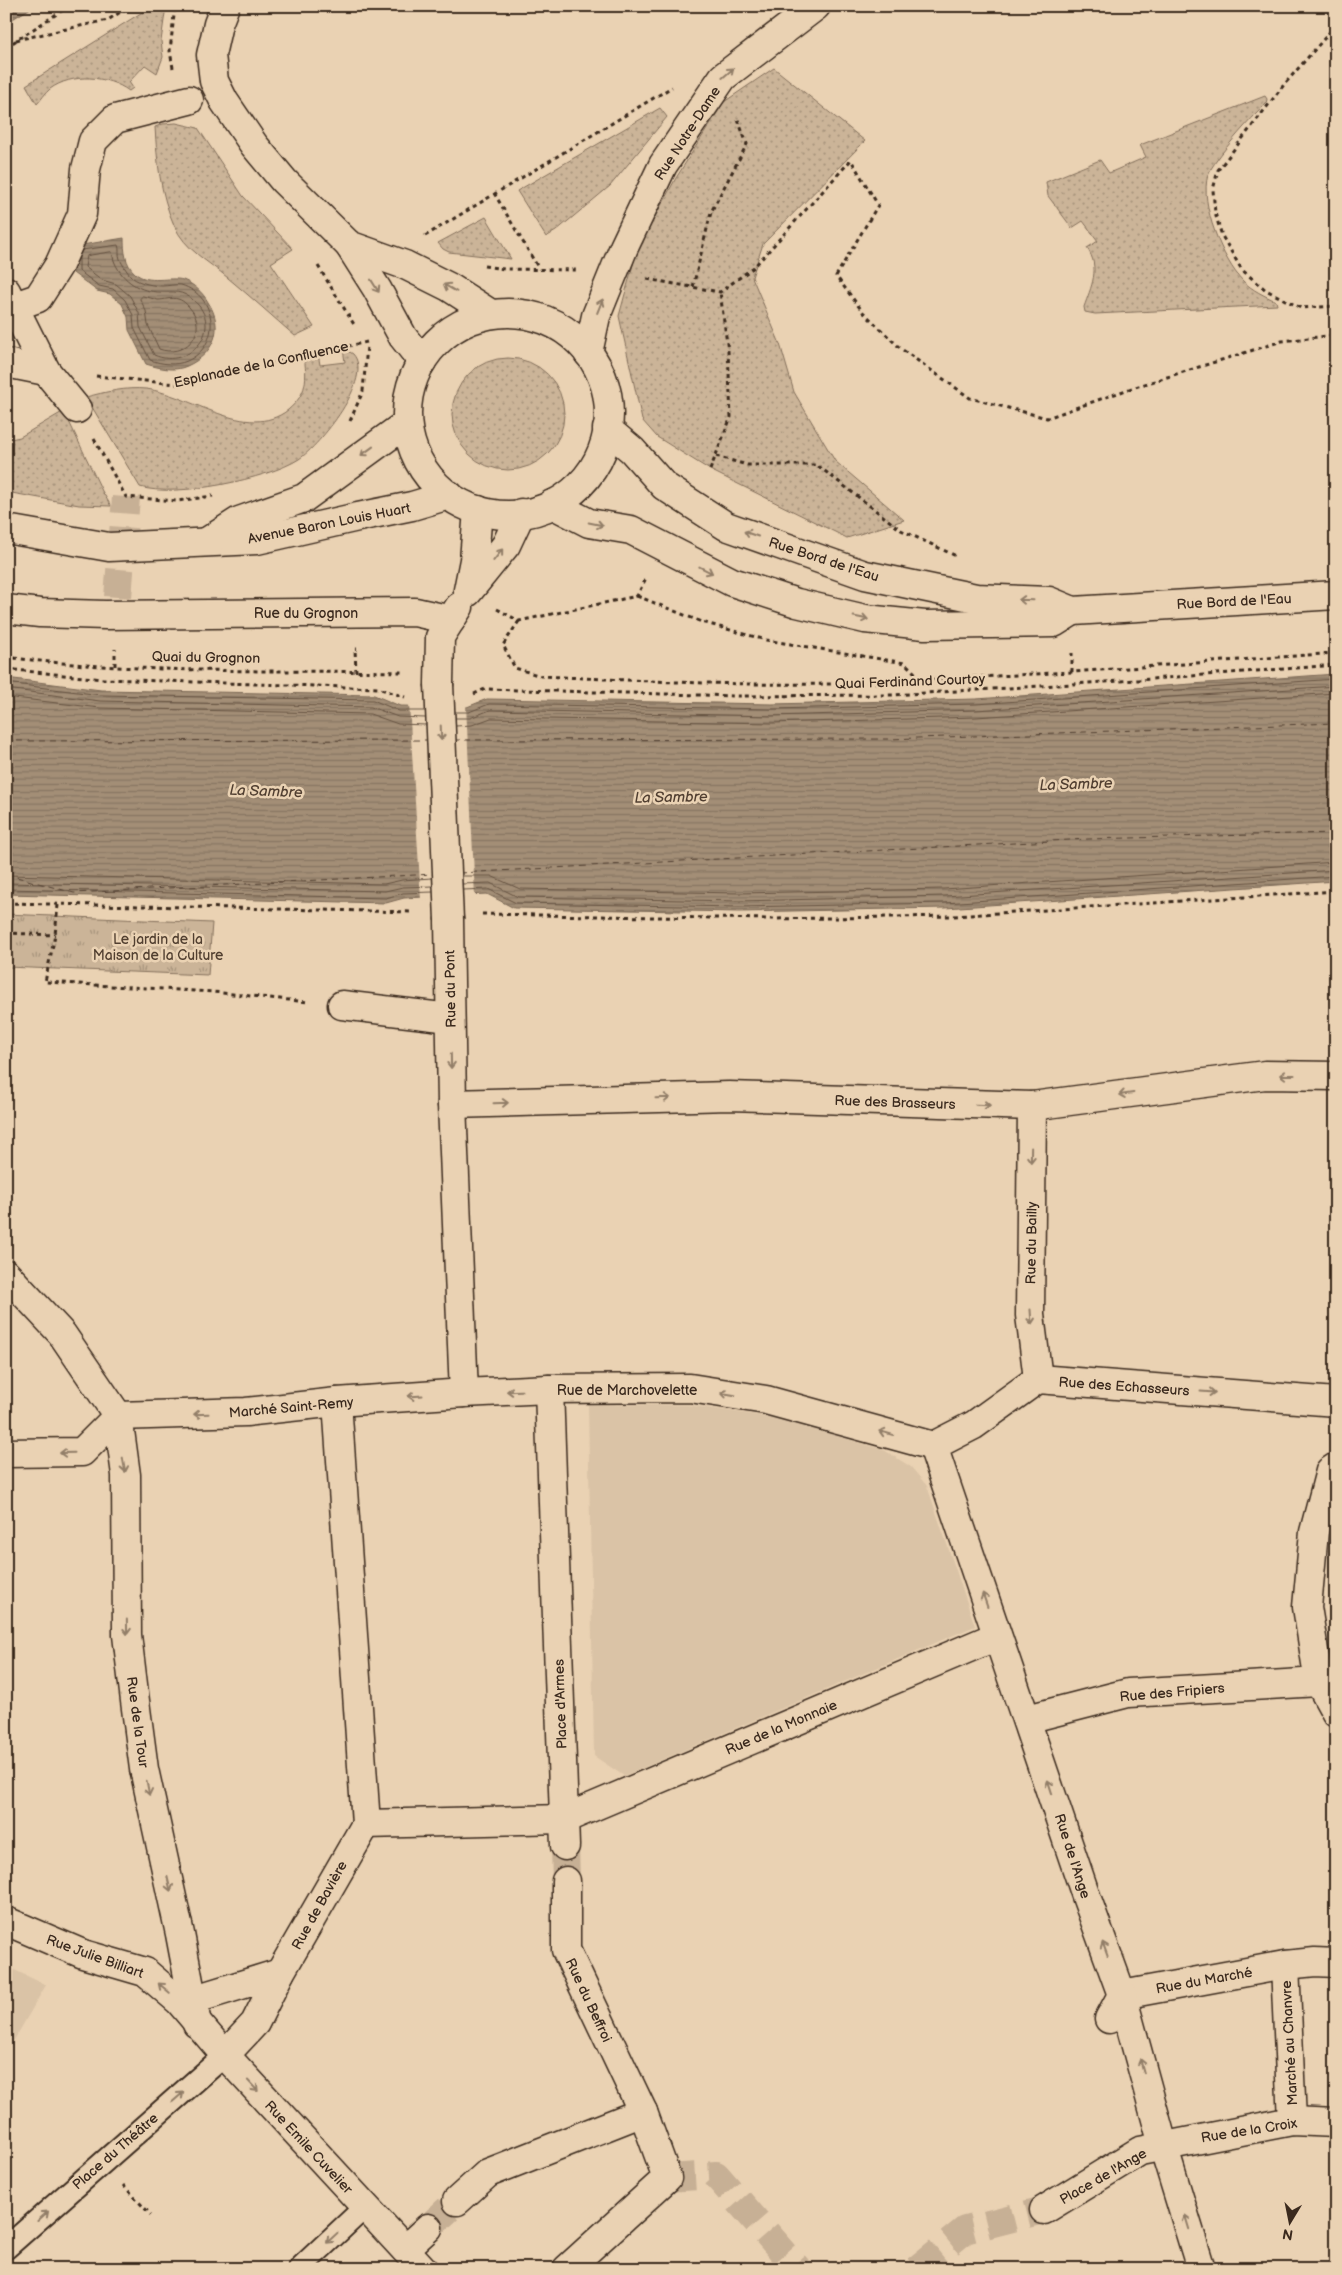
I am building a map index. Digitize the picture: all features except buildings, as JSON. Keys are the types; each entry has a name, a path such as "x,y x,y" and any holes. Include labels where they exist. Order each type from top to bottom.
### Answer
{"street":[{"path":"225,6 218,24 211,55 214,81 224,101 254,145 284,181 348,245 377,289 403,337 422,361"},
{"name":"Rue Notre-Dame","path":"588,353 596,316 624,247 663,165 723,77 816,6"},
{"path":"77,409 46,371 11,298 38,298 60,265 82,214 86,168 93,141 115,119 189,100"},
{"path":"348,245 405,265 449,287 492,314"},
{"path":"513,313 545,320 573,337 588,353 599,371 607,396 607,429 602,450 586,478 570,493 552,504 521,514 499,514 478,510 449,496 433,481 420,464 412,444 407,423 409,390 422,361 435,344 452,330 471,320 492,314 513,313"},
{"path":"6,363 46,371"},
{"name":"Avenue Baron Louis Huart","path":"208,541 239,521 304,498 407,423"},
{"name":"Rue Bord de l'Eau","path":"607,429 632,450 664,486 726,526 865,575 976,598 1049,601 1073,611 1336,595"},
{"name":"Avenue Baron Louis Huart","path":"6,529 109,547 257,540 449,496"},
{"name":"Rue Bord de l'Eau","path":"552,504 590,523 630,530 732,582 797,603 865,619 925,625 1054,624 1073,611"},
{"name":"Rue du Pont","path":"468,592 474,560 478,510"},
{"name":"Rue du Pont","path":"464,1393 450,1018 462,917 439,684 440,637 468,592 506,545 521,514"},
{"name":"Rue du Grognon","path":"6,609 40,613 159,614 415,612 451,620"},
{"path":"342,1005 450,1018"},
{"name":"Rue des Brasseurs","path":"452,1104 729,1096 1032,1106 1264,1075 1336,1076"},
{"name":"Rue du Bailly","path":"1032,1106 1030,1315 1038,1379"},
{"path":"6,1274 62,1334 118,1416 82,1452 6,1453"},
{"path":"932,1446 974,1425 1038,1379"},
{"name":"Rue des Echasseurs","path":"1038,1379 1336,1402"},
{"name":"Rue de Marchovelette","path":"464,1393 549,1389 690,1388 766,1400 932,1446"},
{"name":"Place d'Armes","path":"549,1389 564,1819"},
{"name":"Marché Saint-Remy","path":"118,1416 246,1412 337,1402 464,1393"},
{"path":"337,1402 362,1830 564,1819 565,1846"},
{"name":"Rue de la Tour","path":"118,1416 126,1475 127,1635 135,1701 144,1769 195,2012"},
{"name":"Rue de l'Ange","path":"932,1446 1027,1719 1087,1899 1122,1995 1163,2145 1201,2269"},
{"path":"1336,1467 1330,1471 1314,1532 1307,1607 1320,1682 1336,1713"},
{"name":"Rue de la Monnaie","path":"564,1819 998,1636"},
{"name":"Rue des Fripiers","path":"1027,1719 1128,1693 1320,1682"},
{"name":"Rue de Bavière","path":"225,2055 255,2023 280,1973 362,1830"},
{"name":"Rue du Beffroi","path":"566,1881 566,1950 643,2112 667,2178 567,2269"},
{"name":"Rue Julie Billiart","path":"6,1920 83,1954 145,1972 195,2012"},
{"name":"Rue du Marché","path":"1122,1995 1285,1965 1336,1962"},
{"name":"Marché au Chanvre","path":"1285,1965 1292,2121"},
{"path":"195,2012 280,1973"},
{"path":"1109,2019 1122,1995"},
{"name":"Rue Emile Cuvelier","path":"195,2012 225,2055 423,2269"},
{"path":"457,2201 488,2173 643,2112"},
{"name":"Rue de la Croix","path":"1163,2145 1292,2121 1336,2123"},
{"name":"Place de l'Ange","path":"1044,2210 1140,2151 1163,2145"},
{"path":"405,2249 428,2228"}],"lane":[{"name":"Place du Théâtre","path":"6,2248 225,2055"},
{"path":"299,2269 365,2207"}],"path":[{"path":"6,47 69,6"},
{"path":"16,40 108,20 130,6"},
{"path":"1336,25 1283,86 1218,170 1213,190 1215,213 1222,236 1242,270 1266,290 1301,308 1336,306"},
{"path":"693,287 711,212 747,144 723,77"},
{"path":"423,238 494,193 680,83"},
{"path":"638,278 720,292 754,267 851,160 878,205 836,276 864,312 900,348 970,398 1047,418 1132,388 1282,341 1336,335"},
{"path":"494,193 539,269"},
{"path":"477,265 504,269 584,270"},
{"path":"710,470 731,417 728,351 720,292"},
{"name":"Esplanade de la Confluence","path":"46,371 176,384 368,342 364,392 346,429"},
{"path":"77,409 126,497 177,501 214,495"},
{"path":"716,456 747,465 818,465 901,530 961,559"},
{"path":"494,608 519,621 638,596 649,573"},
{"path":"519,621 503,645 515,668 541,676 749,685 866,684 922,680"},
{"path":"356,672 355,649 364,649"},
{"name":"Quai du Grognon","path":"6,657 43,662 147,667 406,672"},
{"name":"Quai Ferdinand Courtoy","path":"485,689 737,696 893,694 1138,680 1336,665"},
{"path":"6,669 104,679 378,688 404,697"},
{"path":"462,917 771,919 953,916 1336,891"},
{"path":"6,903 416,912"},
{"path":"58,905 55,935 45,982 213,992 342,1005"},
{"path":"6,932 55,935"},
{"path":"102,2162 151,2215"}],"shaded area":[{"path":"588,1404 688,1405 778,1418 884,1450 911,1467 927,1486 975,1626 624,1776 594,1756"},
{"path":"6,1966 46,1985 6,2054"}],"green space":[{"path":"152,6 166,6 161,41 163,57 157,73 145,65 129,82 133,88 129,91 100,79 79,78 69,80 46,92 37,104 26,85"},
{"path":"774,68 865,141 763,244 752,277 780,344 794,392 835,461 904,520 847,538 710,470 657,437 642,420 619,316 637,250 676,178 724,102"},
{"path":"1265,96 1267,99 1266,104 1234,138 1212,168 1208,175 1206,187 1210,216 1215,231 1235,272 1247,284 1276,301 1277,305 1095,314 1085,312 1084,307 1092,285 1094,270 1091,255 1087,248 1098,241 1083,221 1072,228 1048,196 1046,182 1100,160 1109,173 1146,157 1140,145"},
{"path":"660,108 667,117 610,186 556,231 546,237 517,191"},
{"path":"176,123 198,128 243,196 293,249 271,263 314,327 295,336 237,285 198,255 179,234 169,213 162,189 155,127"},
{"path":"486,217 511,259 449,252 438,243"},
{"path":"343,349 353,354 358,365 357,379 342,411 319,440 299,459 285,466 244,480 221,485 175,490 156,490 140,487 86,397 123,389 146,389 163,393 237,419 255,421 272,418 295,404 303,391 306,378 304,355 318,353 320,365 345,362"},
{"path":"508,358 530,362 548,374 560,392 564,414 560,436 548,454 530,466 508,470 486,466 468,454 456,436 452,414 456,392 468,374 486,362"},
{"path":"64,411 111,506 79,505 6,492 6,440 20,437"},
{"name":"Le jardin de la Maison de la Culture","path":"6,914 212,923 208,975 6,967"}],"water":[{"path":"6,6 34,6 6,23"},
{"path":"124,238 127,261 135,273 146,279 178,279 187,282 201,292 213,312 216,321 214,339 204,355 187,366 172,369 146,364 129,330 128,317 122,304 110,294 97,291 73,273 75,261 70,247"},
{"name":"La Sambre","path":"1336,674 1336,881 945,908 740,912 514,908 487,894 404,898 386,903 6,894 6,678 101,690 374,695 400,706 467,707 487,699 772,704 976,699"}],"pier":[{"path":"409,704 466,705 475,897 421,900"}],"ferry route":[{"path":"454,740 889,739 1336,723"},
{"path":"6,741 428,740"},
{"path":"460,873 1088,839 1336,833"},
{"path":"6,874 74,893 434,874"}],"tunnel":[{"path":"118,597 126,497"},
{"path":"565,1846 566,1881"},
{"path":"667,2178 716,2175 798,2269"},
{"path":"428,2228 457,2201"},
{"path":"917,2269 965,2230 1044,2210"}]}
